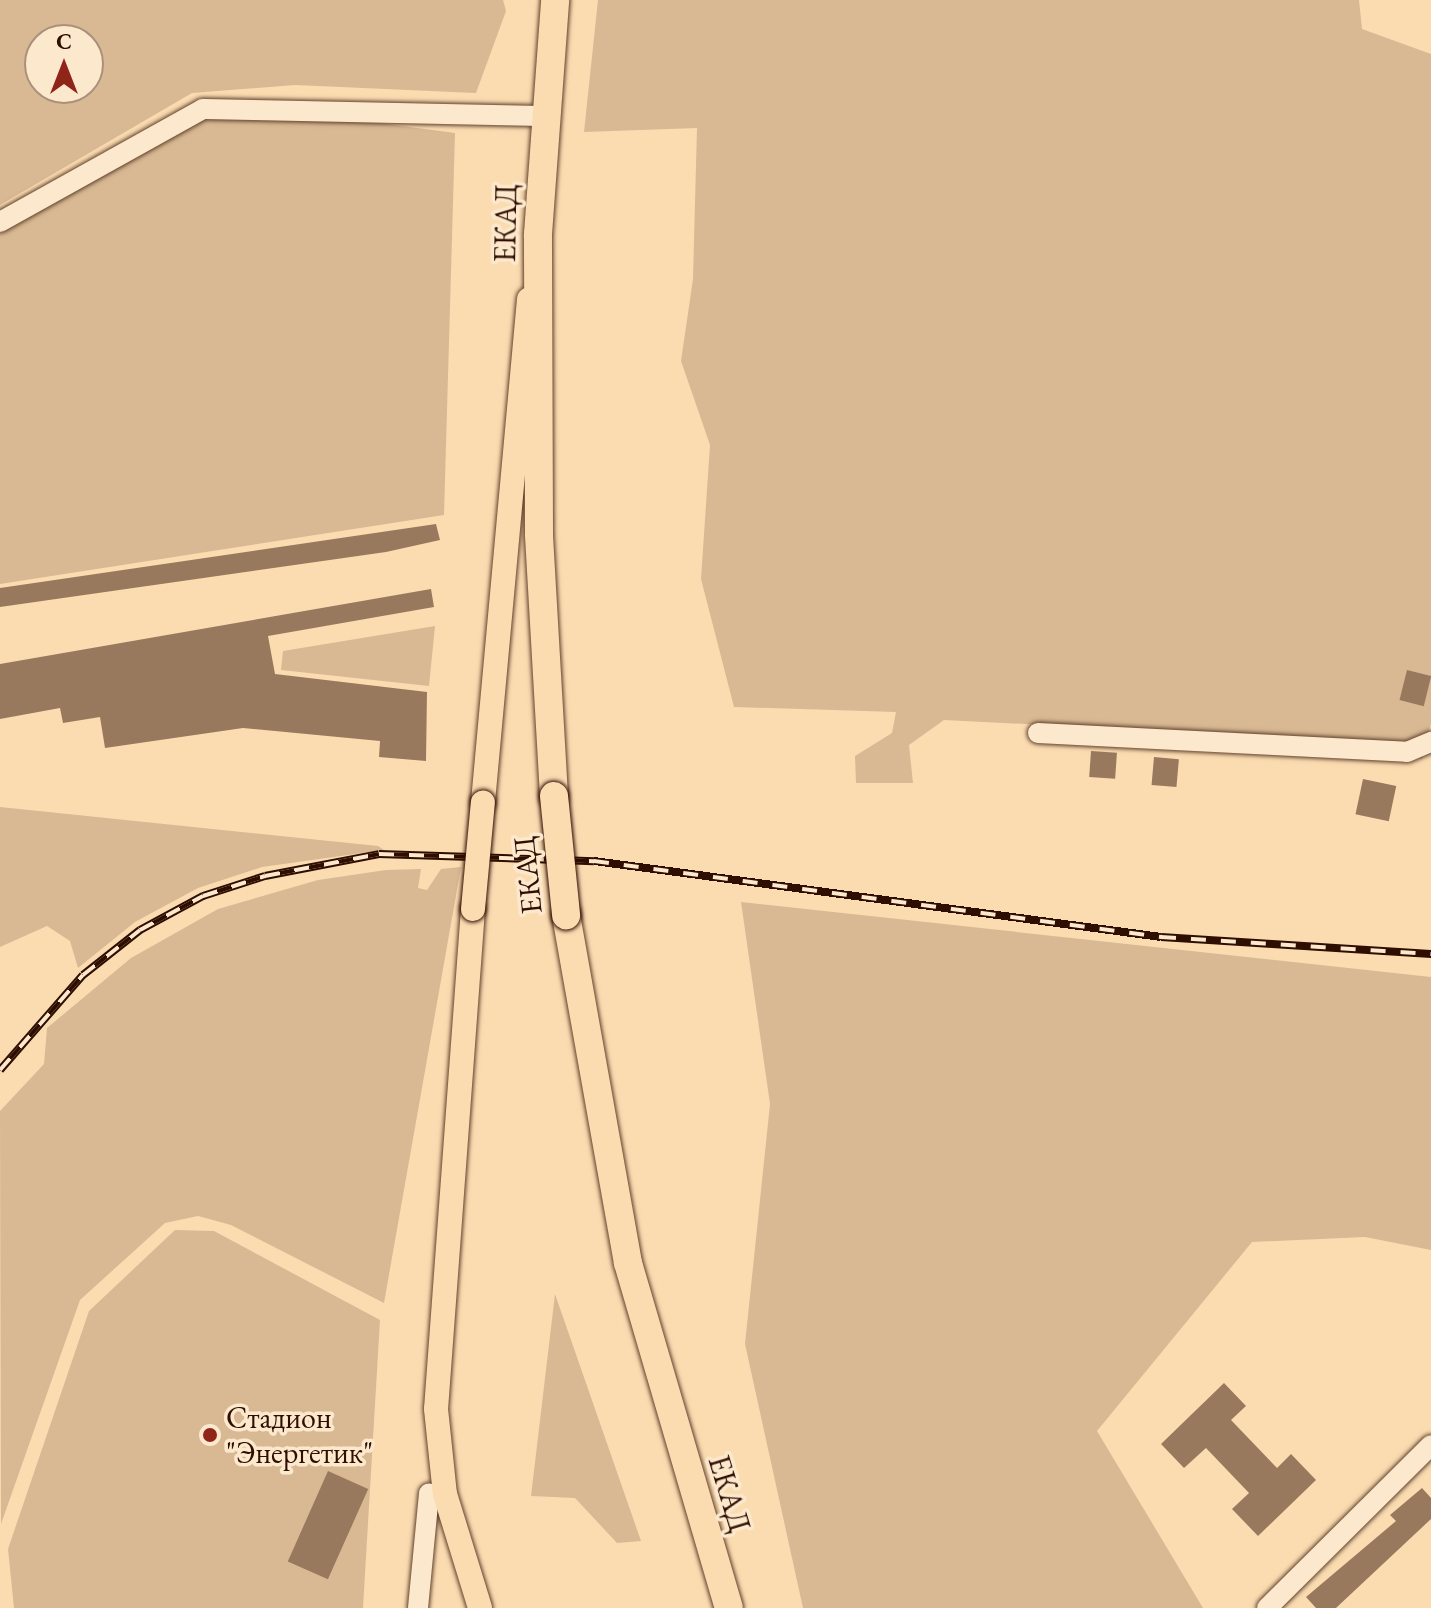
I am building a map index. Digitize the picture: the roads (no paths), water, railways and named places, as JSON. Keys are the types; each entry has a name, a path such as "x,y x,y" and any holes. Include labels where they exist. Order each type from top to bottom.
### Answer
{"highway":[{"name":"ЕКАД","path":"555,0 543,116 538,234 539,534 554,796 566,915 628,1263 729,1608"}],"main road":[{"path":"480,1608 445,1494 436,1409 473,909 522,352 538,234"}],"street":[{"path":"0,222 203,109 543,116"},
{"path":"1038,733 1407,752 1431,742"},
{"path":"1267,1608 1431,1445"},
{"path":"418,1608 429,1494 445,1494"}],"railway":[{"path":"0,1070 83,975 140,930 203,896 265,876 379,854 594,861 1161,937 1431,954"}],"place":[{"name":"Стадион \"Энергетик\"","path":"210,1435"}]}
